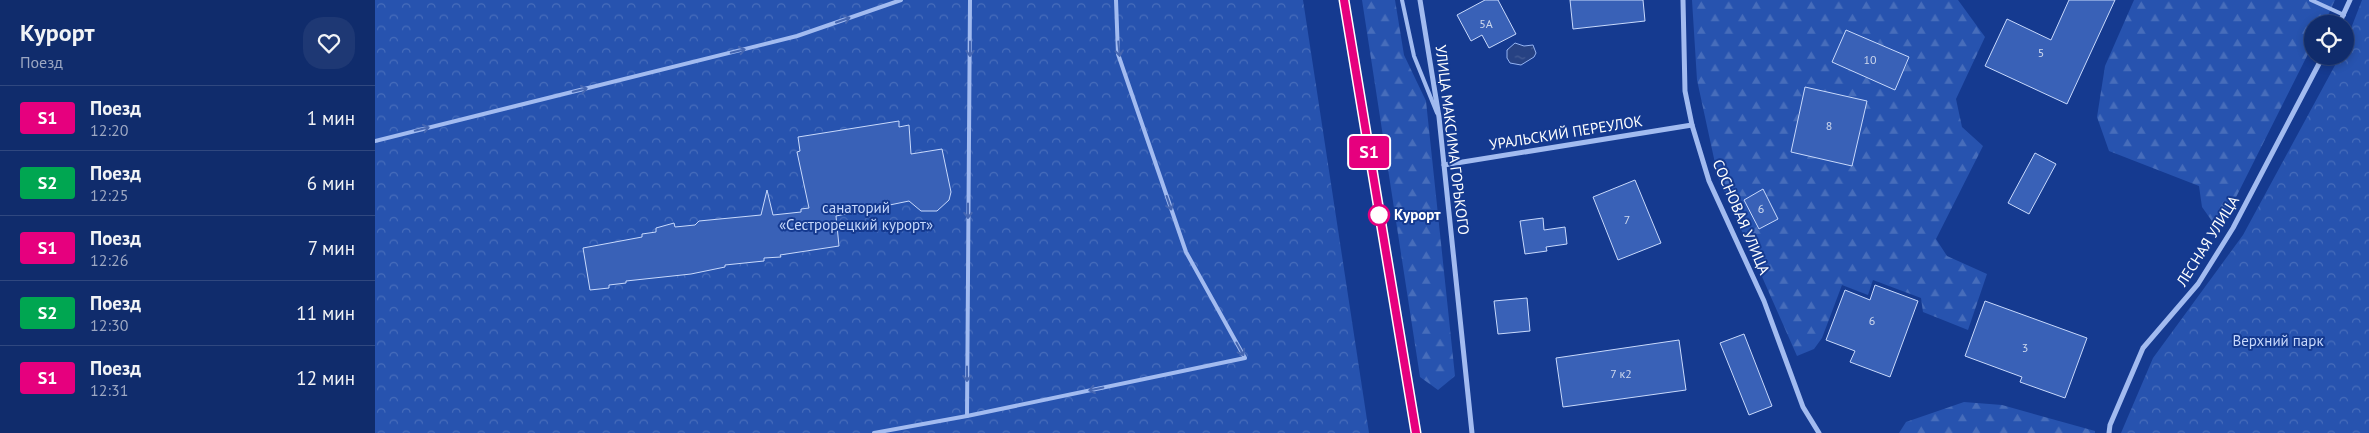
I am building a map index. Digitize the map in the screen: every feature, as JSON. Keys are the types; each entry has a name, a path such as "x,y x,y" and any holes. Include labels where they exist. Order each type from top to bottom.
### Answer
{"street":[{"name":"УЛИЦА МАКСИМА ГОРЬКОГО","path":"1420,0 1439,117 1472,433"},
{"name":"СОСНОВАЯ УЛИЦА","path":"1683,0 1685,91 1692,125 1709,181 1764,301 1803,407 1819,433"},
{"path":"2344,15 2350,0"},
{"name":"ЛЕСНАЯ УЛИЦА","path":"2109,433 2110,425 2143,348 2198,284 2233,228 2318,65"},
{"name":"УРАЛЬСКИЙ ПЕРЕУЛОК","path":"1444,165 1692,125"}],"lane":[{"path":"375,141 797,36 901,0"},
{"path":"967,416 970,0"},
{"path":"874,433 967,416 1245,358 1186,252 1118,54 1116,0"},
{"path":"1402,0 1414,56 1439,117"},
{"path":"2311,0 2344,15"}],"green space":[{"name":"санаторий «Сестрорецкий курорт»","path":"375,0 1303,0 1369,433 375,433"},
{"path":"1362,0 1395,0 1404,55 1426,101 1455,376 1438,390 1420,377"},
{"path":"1692,0 1958,0 1985,37 1956,99 1962,127 1983,146 1936,239 1947,256 1987,274 1968,330 1923,312 1921,298 1873,280 1868,295 1842,285 1822,338 1814,349 1797,356 1718,177 1697,80"},
{"path":"2134,0 2335,0 2328,15 2304,15 2304,62 2219,231 2202,207 2199,186 2109,151 2097,117 2105,66"},
{"name":"Верхний парк","path":"2362,0 2369,0 2369,433 2121,433 2153,358 2243,235 2335,65 2354,65 2354,21"},
{"path":"1964,402 2002,405 2095,431 2095,433 1899,433 1906,422"}],"water":[{"path":"1515,43 1524,46 1533,45 1536,53 1534,57 1521,65 1510,63 1507,58 1507,50"}],"building":[{"path":"1485,0 1498,0 1516,34 1489,48 1482,35 1471,41 1457,15"},
{"path":"1570,0 1643,0 1645,21 1573,29"},
{"path":"2069,0 2115,0 2067,104 1985,66 2007,19 2051,40"},
{"path":"1846,30 1909,57 1895,90 1832,62"},
{"path":"1805,87 1867,101 1852,166 1791,152"},
{"path":"899,121 899,127 909,125 911,154 942,149 951,192 949,200 937,211 921,211 909,201 836,216 839,246 780,255 781,257 764,258 764,261 725,265 725,267 691,274 626,281 626,283 609,285 609,288 590,290 583,248 642,237 642,234 656,232 656,228 674,223 675,227 695,225 699,221 761,215 767,190 773,215 801,212 801,209 809,208 797,152 800,151 798,137"},
{"path":"2035,153 2056,164 2029,214 2008,203"},
{"path":"1635,180 1661,243 1618,260 1593,197"},
{"path":"1763,189 1778,219 1759,229 1744,200"},
{"path":"1543,218 1544,230 1565,227 1567,244 1546,247 1547,251 1525,254 1520,221"},
{"path":"1875,285 1918,301 1890,377 1850,362 1855,351 1826,340 1845,290 1870,300"},
{"path":"1527,298 1530,331 1498,334 1494,301"},
{"path":"1985,301 2087,338 2065,398 2020,382 2022,377 1965,356"},
{"path":"1744,334 1772,406 1749,415 1720,343"},
{"path":"1679,340 1686,390 1563,407 1556,358"}],"railway":[{"path":"1344,0 1416,433"}],"train":[{"name":"S1","path":"1344,0 1416,433"}],"place":[{"name":"Курорт","path":"1379,215"}]}
